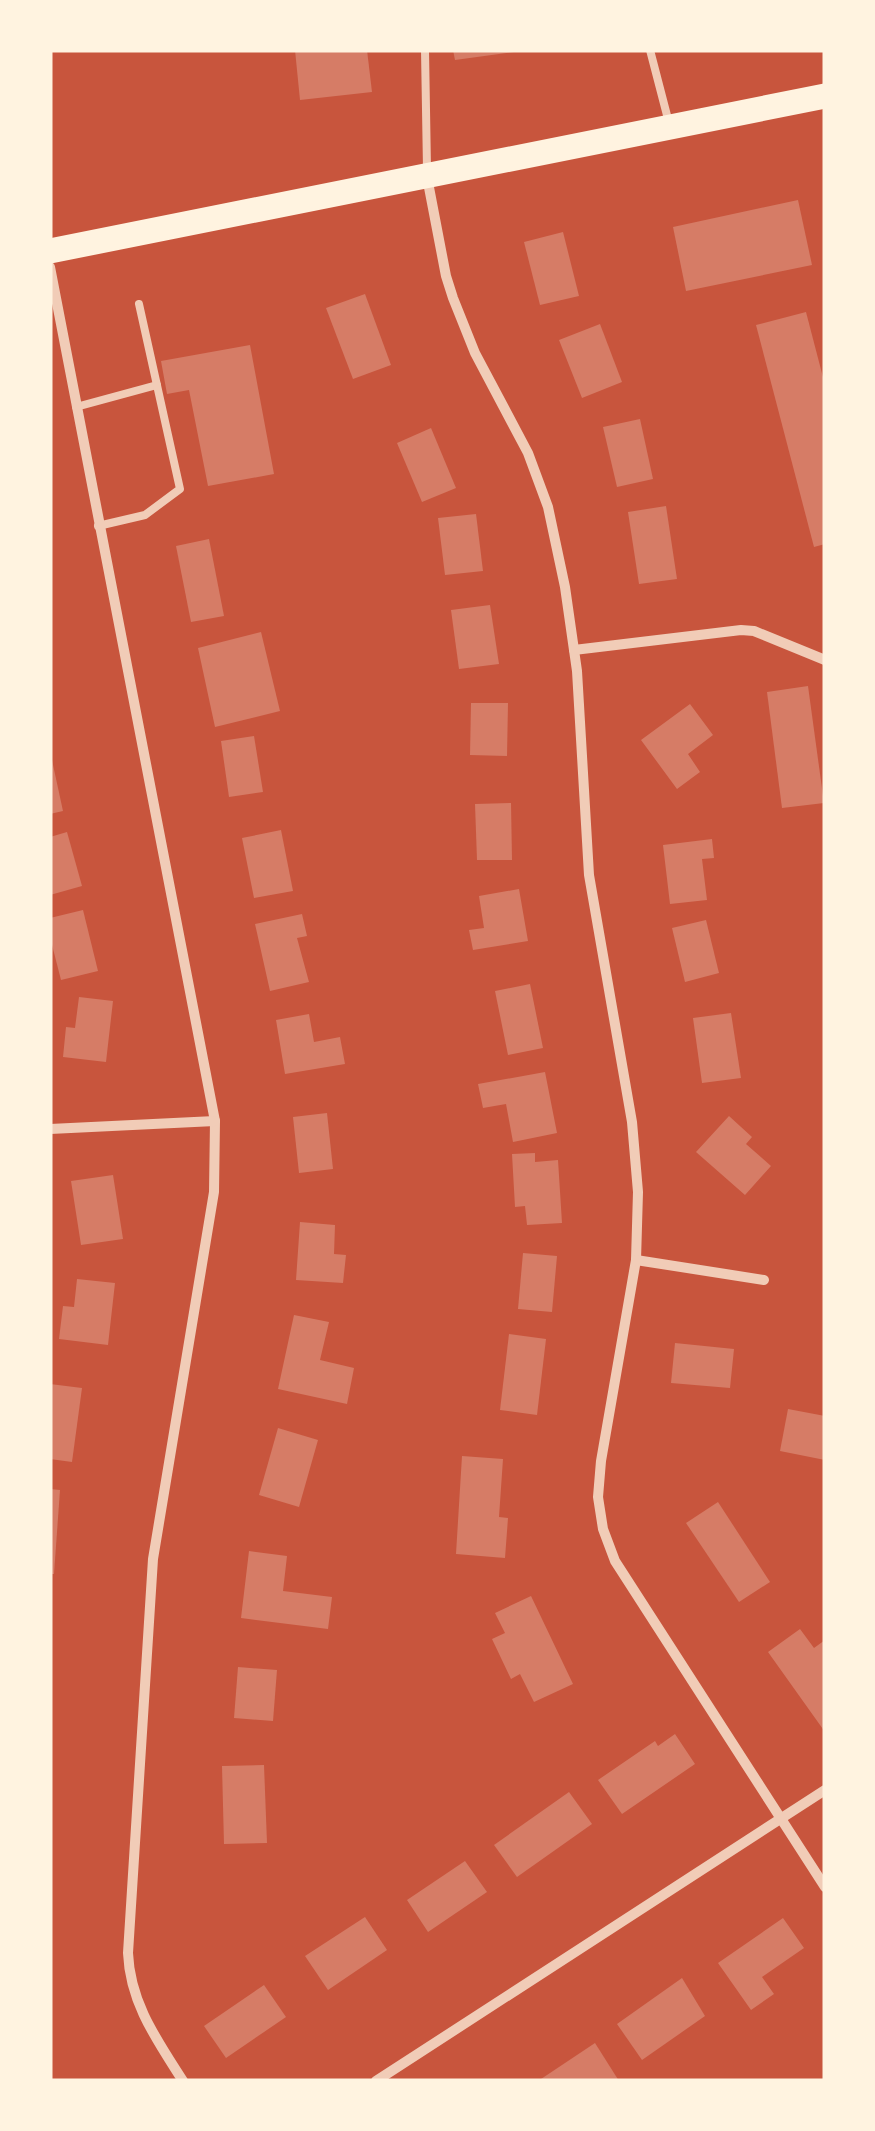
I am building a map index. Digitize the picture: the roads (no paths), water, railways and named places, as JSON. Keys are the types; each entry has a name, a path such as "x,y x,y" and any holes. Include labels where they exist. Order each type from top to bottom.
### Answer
{"main road":[{"path":"50,251 825,96"}],"street":[{"path":"426,174 453,298 474,352 528,452 548,507 574,650 589,875 636,1157 636,1260 601,1460 598,1497 603,1530 615,1561 825,1887"},
{"path":"50,268 215,1121 214,1192 153,1559 128,1953 132,1986 144,2019 183,2081"},
{"path":"574,650 741,630 754,631 825,660"},
{"path":"50,1129 215,1121"},
{"path":"636,1260 764,1280"},
{"path":"376,2081 825,1790"}],"lane":[{"path":"424,50 426,174"},
{"path":"650,50 670,125"},
{"path":"98,526 145,515 180,489 139,304"},
{"path":"76,407 157,385"}]}
